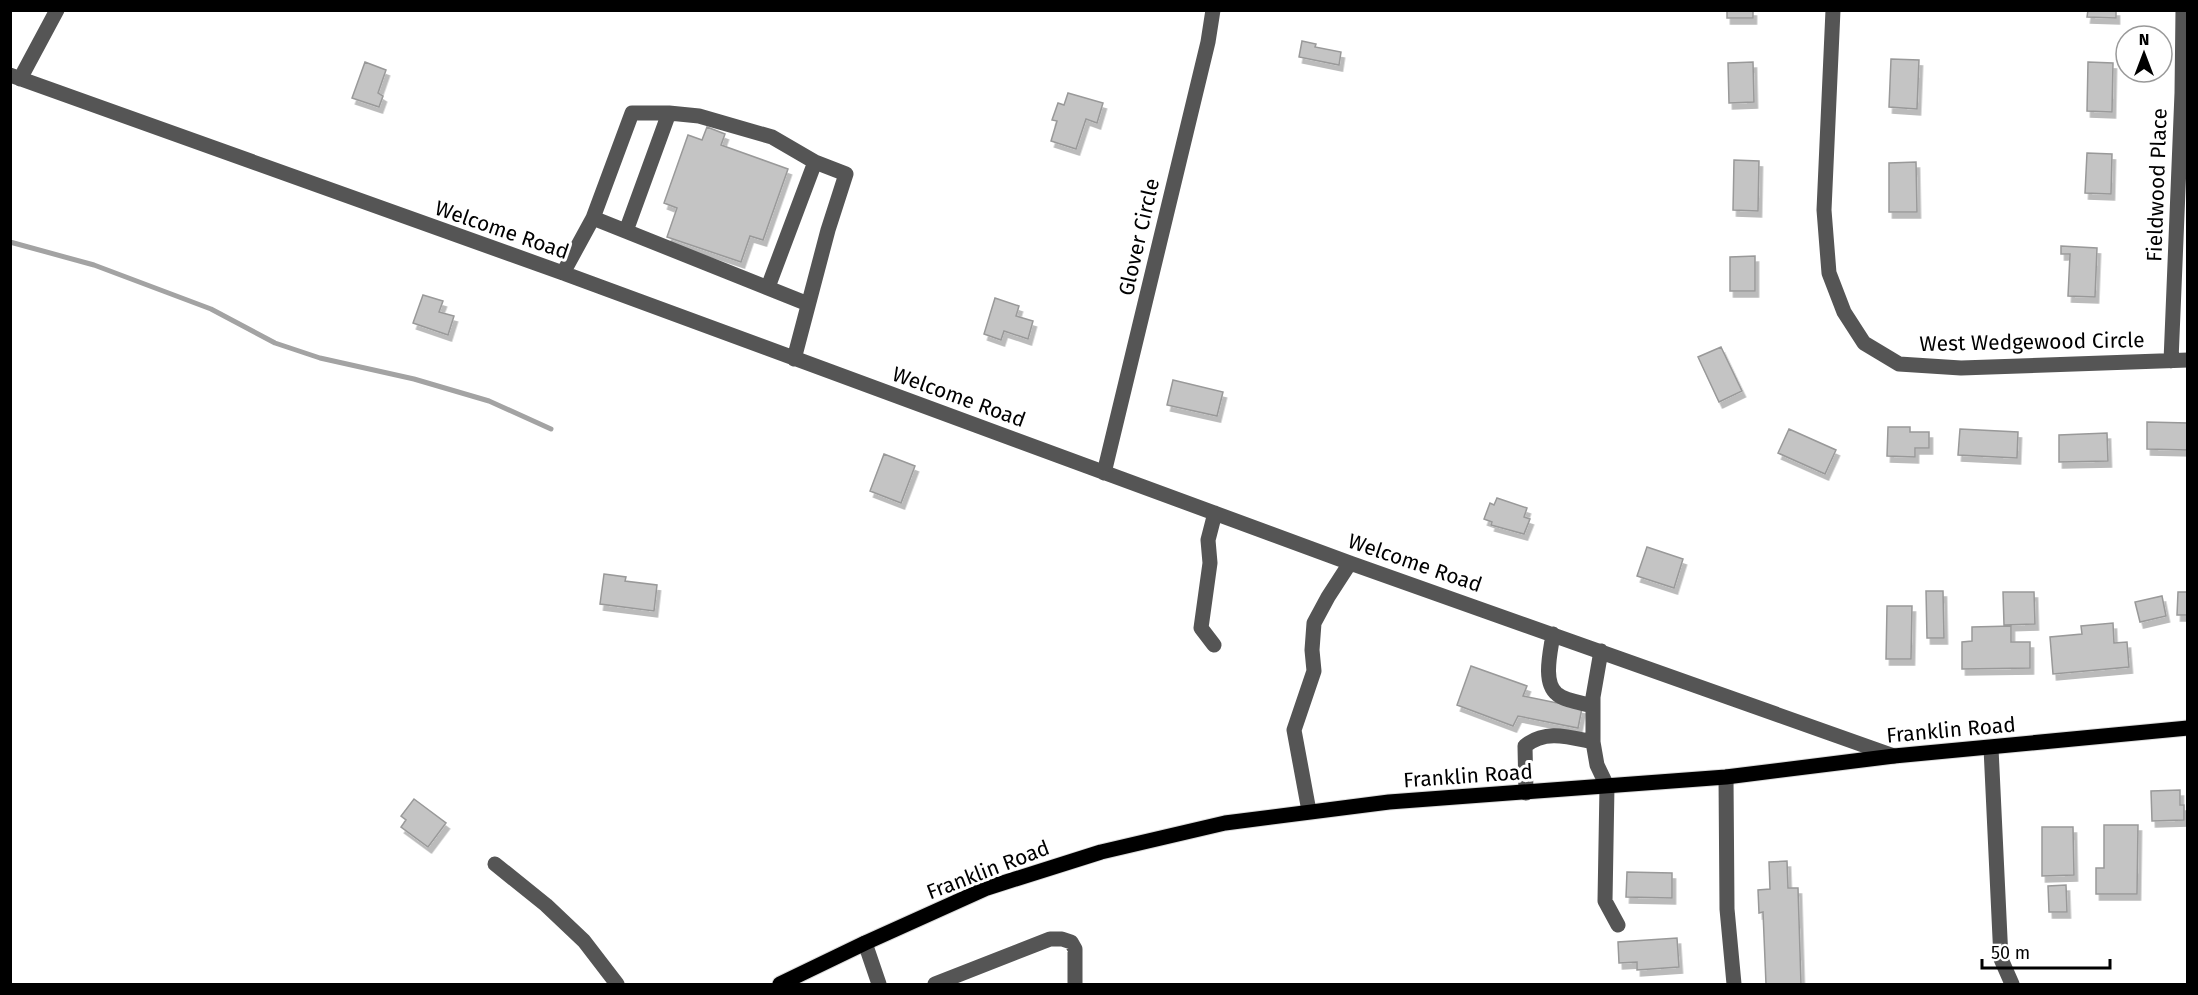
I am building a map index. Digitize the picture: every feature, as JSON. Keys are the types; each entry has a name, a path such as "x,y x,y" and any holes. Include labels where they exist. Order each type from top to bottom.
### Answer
{"main road":[{"name":"Franklin Road","path":"780,984 987,888 1101,852 1225,823 1389,802 1726,777 1894,756 2187,728"}],"street":[{"path":"15,77 57,10"},
{"name":"Glover Circle","path":"1104,473 1208,42 1213,10"},
{"name":"West Wedgewood Circle","path":"1833,10 1824,210 1829,273 1844,312 1864,343 1899,364 1961,368 2187,360"},
{"name":"Fieldwood Place","path":"2171,361 2182,93 2183,10"},
{"name":"Welcome Road","path":"15,77 563,273 1350,563 1894,756"},
{"path":"563,273 593,218 632,113 699,116 772,137 815,162 846,174 828,230 794,359"},
{"path":"626,231 669,113"},
{"path":"768,288 815,162"},
{"path":"593,218 808,304"},
{"path":"1214,645 1201,628 1210,563 1208,540 1215,513"},
{"path":"1309,811 1294,730 1314,671 1312,650 1314,623 1350,563"},
{"path":"1553,634 1549,676 1551,687 1557,695 1593,706"},
{"path":"1600,651 1593,706 1593,742 1597,765 1607,786 1605,901 1618,925"},
{"path":"1526,793 1525,746 1534,738 1559,735 1593,742"},
{"path":"1991,747 2001,959 2012,984"},
{"path":"1726,777 1727,909 1734,984"},
{"path":"495,864 546,905 584,941 617,984"},
{"path":"934,984 1050,939 1071,942 1075,949 1075,984"},
{"path":"866,943 879,984"}],"building":[{"path":"1727,10 1753,10 1753,18 1727,18"},
{"path":"2088,10 2116,10 2116,18 2087,17"},
{"path":"1302,41 1316,44 1315,47 1341,52 1339,65 1299,57"},
{"path":"1891,59 1919,60 1917,109 1889,107"},
{"path":"365,62 386,70 378,93 383,96 379,107 352,98"},
{"path":"1753,62 1754,102 1729,103 1728,63"},
{"path":"2088,62 2113,63 2112,112 2087,111"},
{"path":"1068,93 1103,103 1097,123 1086,119 1076,149 1051,141 1057,121 1052,120 1058,103 1064,105"},
{"path":"707,127 725,134 721,145 788,169 763,240 750,236 741,262 667,237 677,208 664,203 688,135 702,140"},
{"path":"2087,153 2112,154 2111,194 2085,193"},
{"path":"1734,160 1759,161 1758,211 1733,210"},
{"path":"1916,162 1917,212 1889,212 1889,163"},
{"path":"2061,246 2097,248 2095,297 2068,296 2070,254 2061,254"},
{"path":"1755,256 1755,291 1730,291 1730,257"},
{"path":"423,295 443,301 439,312 454,316 448,335 413,323"},
{"path":"995,298 1019,306 1016,316 1033,321 1028,339 1004,331 1001,340 984,334"},
{"path":"1721,347 1742,391 1719,402 1698,357"},
{"path":"1173,380 1223,392 1217,416 1167,405"},
{"path":"2147,422 2188,423 2188,450 2147,449"},
{"path":"1888,427 1910,427 1910,432 1929,432 1929,448 1915,448 1915,457 1887,456"},
{"path":"1789,429 1836,450 1825,474 1778,453"},
{"path":"1960,429 2018,432 2017,458 1958,455"},
{"path":"2107,433 2108,461 2059,462 2059,435"},
{"path":"884,454 915,466 901,503 870,491"},
{"path":"1497,498 1527,508 1524,517 1530,519 1524,534 1491,525 1492,522 1484,519 1490,503 1494,505"},
{"path":"1647,547 1683,559 1674,588 1637,576"},
{"path":"604,574 626,577 625,581 657,585 654,611 600,604"},
{"path":"1926,591 1943,591 1944,638 1927,638"},
{"path":"2003,592 2034,592 2035,624 2004,625"},
{"path":"2178,592 2188,592 2188,615 2177,615"},
{"path":"2162,596 2166,616 2140,622 2135,602"},
{"path":"1887,606 1912,606 1911,659 1886,659"},
{"path":"2113,623 2114,643 2127,642 2129,667 2053,674 2050,637 2082,634 2081,626"},
{"path":"2011,626 2011,642 2030,642 2030,668 1962,669 1962,642 1972,641 1972,627"},
{"path":"1471,666 1527,686 1523,696 1582,708 1578,728 1518,716 1513,726 1457,705"},
{"path":"2180,790 2180,805 2184,805 2184,820 2152,821 2151,791"},
{"path":"414,799 446,823 428,847 401,827 406,820 401,816"},
{"path":"2104,825 2138,825 2137,894 2096,894 2096,868 2104,868"},
{"path":"2042,827 2073,827 2074,875 2042,876"},
{"path":"1787,861 1788,888 1798,888 1801,984 1766,984 1763,912 1759,913 1758,890 1770,889 1769,862"},
{"path":"1627,872 1672,873 1672,898 1626,897"},
{"path":"2066,885 2067,912 2049,912 2048,886"},
{"path":"1677,938 1679,967 1637,970 1637,962 1619,963 1618,942"}],"waterway":[{"path":"10,242 94,265 211,309 275,343 320,358 414,379 489,401 551,429"}]}
